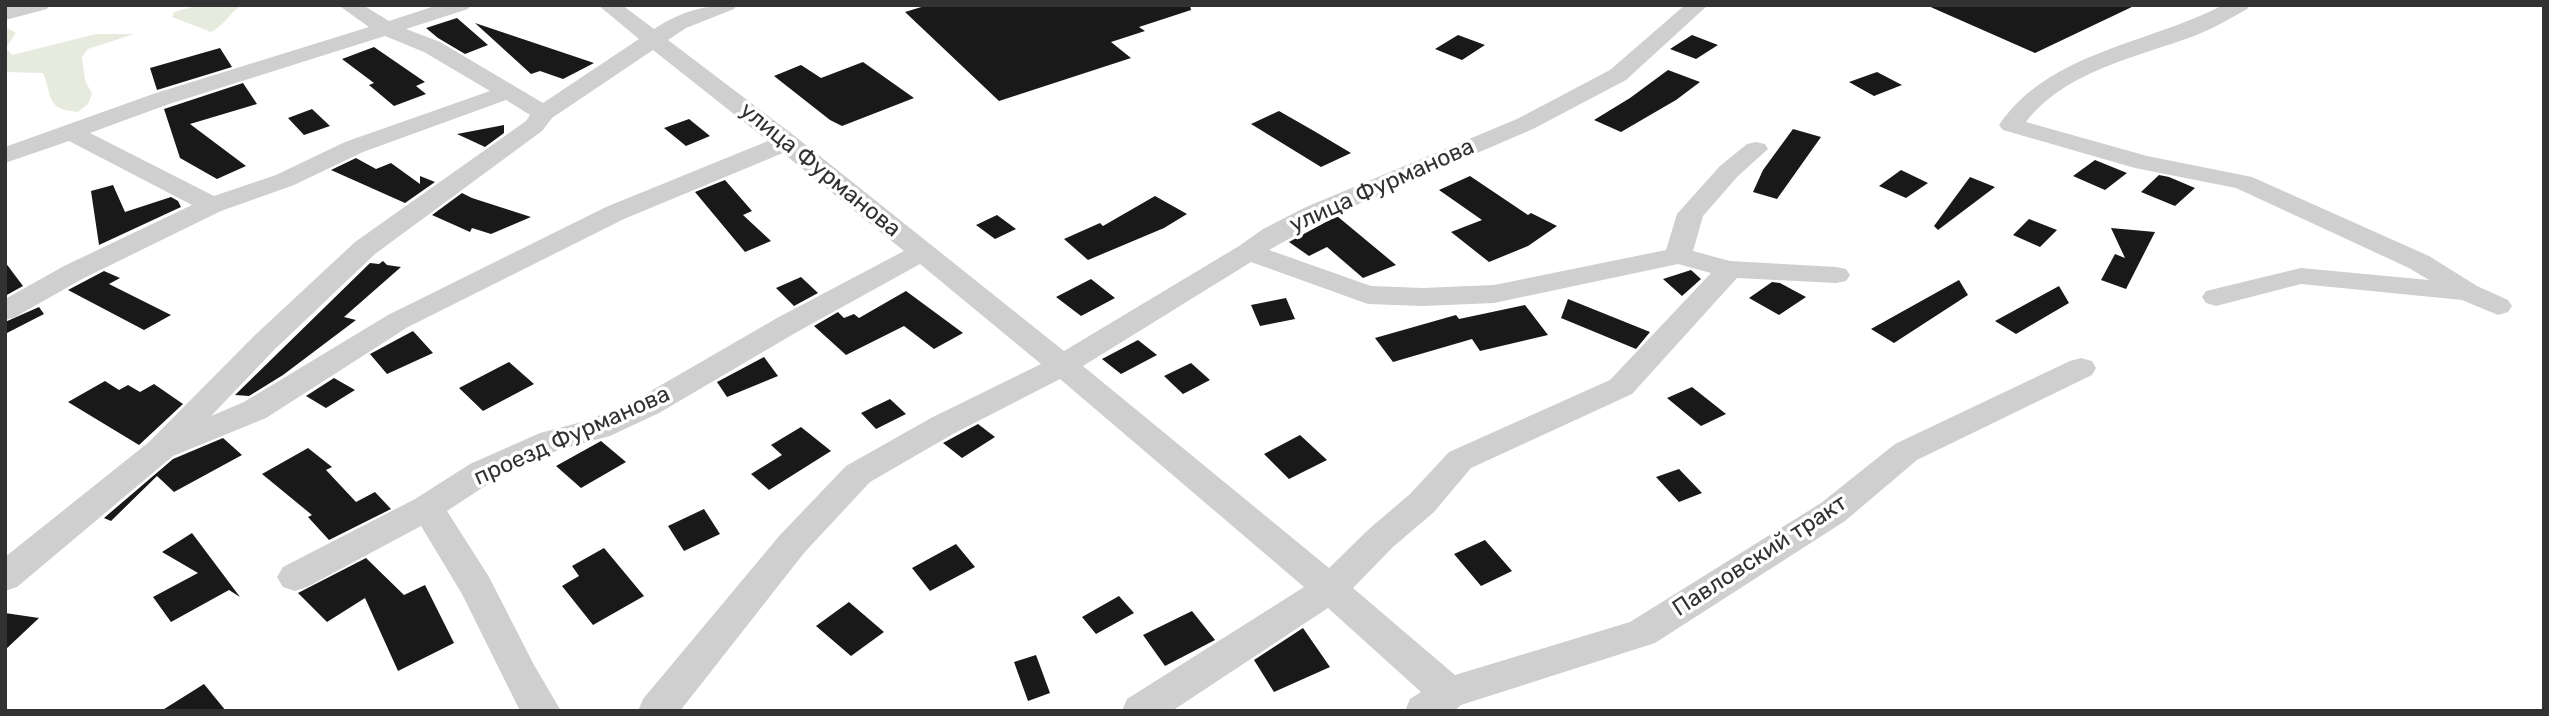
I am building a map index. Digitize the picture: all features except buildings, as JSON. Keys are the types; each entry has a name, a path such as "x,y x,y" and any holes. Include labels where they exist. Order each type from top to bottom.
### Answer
{"street":[{"path":"5,14 40,5"},
{"path":"348,5 387,29 432,47 505,93 544,113"},
{"path":"5,156 161,99 461,5"},
{"name":"улица Фурманова","path":"608,5 787,142 1063,365 1331,588 1436,702"},
{"path":"5,577 160,450 264,343 365,248 534,126 544,113 678,23 727,5"},
{"name":"улица Фурманова","path":"1063,365 1250,252 1272,235 1315,213 1525,124 1618,75 1698,5"},
{"path":"2240,5 2194,28 2113,54 2067,78 2018,114 2011,125 2144,163 2244,182 2419,262 2467,292 2498,306"},
{"path":"5,311 74,272 212,205 285,180 354,147 505,93"},
{"path":"68,131 212,205"},
{"path":"160,450 255,410 398,321 615,213 787,142"},
{"path":"1678,256 1690,214 1729,172 1756,149"},
{"name":"проезд Фурманова","path":"295,577 427,508 482,472 551,441 599,428 648,406 787,325 922,252"},
{"path":"1250,252 1368,295 1423,297 1494,294 1678,256 1730,269 1836,275"},
{"path":"1141,711 1331,588 1381,538 1422,503 1460,460 1621,387 1730,269"},
{"path":"2216,298 2301,276 2467,292"},
{"path":"657,711 792,544 858,474 942,426 1063,365"},
{"name":"Павловский тракт","path":"1436,702 1642,634 1833,512 1906,452 2081,368"},
{"path":"427,508 457,551 492,616 527,692 542,711"}],"shaded area":[{"path":"200,5 244,5 211,32 172,17 174,12"},
{"path":"5,27 16,33 6,48 12,55 96,34 134,34 88,49 82,57 85,80 92,94 88,104 78,112 55,105 43,73 5,72"}]}
